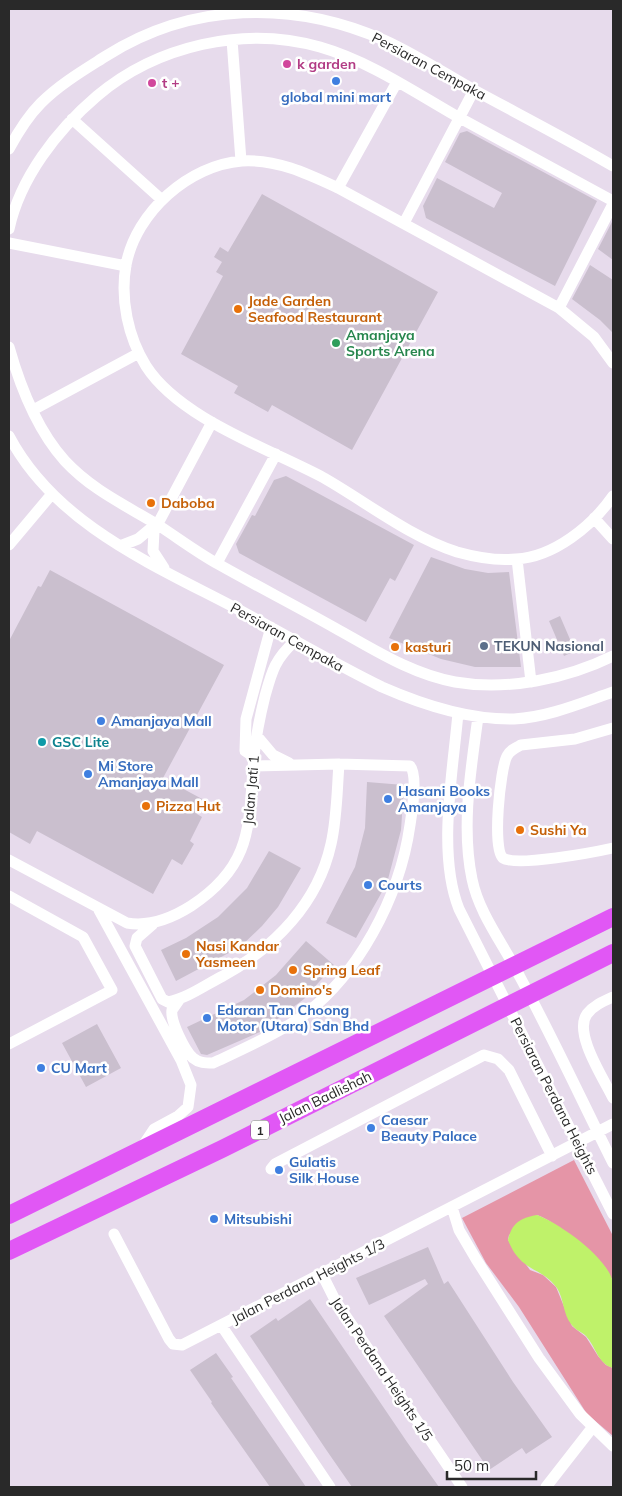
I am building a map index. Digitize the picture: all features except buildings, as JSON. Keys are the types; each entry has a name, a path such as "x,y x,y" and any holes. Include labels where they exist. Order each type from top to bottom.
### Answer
{"main road":[{"path":"9,1216 211,1114 494,977 613,917"},
{"name":"Jalan Badlishah","path":"9,1251 222,1148 613,952"}],"street":[{"name":"Persiaran Cempaka","path":"9,149 41,103 79,74 120,47 174,23 227,14 304,15 344,26 399,47 613,166"},
{"path":"232,40 242,162"},
{"path":"9,229 18,201 28,180 55,139 72,118 121,78 158,58 187,48 232,40 278,40 320,47 397,82 613,203 558,308"},
{"path":"338,188 397,82"},
{"path":"404,223 458,117 474,90"},
{"path":"72,118 162,200"},
{"path":"613,363 594,337 578,321 558,308 338,188 314,176 277,164 242,162 223,164 206,170 171,191 138,232 126,266 125,310 139,353 160,384 177,399 212,422 324,479 430,541 465,553 490,558 517,559 539,554 561,543 594,518 613,496"},
{"path":"9,243 126,266"},
{"path":"9,347 18,377 33,410 64,460 89,485 156,524 217,564 373,650 420,672 455,682 482,684 531,682 578,670 613,656"},
{"path":"33,410 139,353"},
{"path":"167,571 156,558 154,551 153,537 156,524 212,422"},
{"name":"Persiaran Cempaka","path":"9,436 23,461 51,495 120,546 295,641 382,687 407,698 478,717 514,719 565,709 613,692"},
{"path":"217,564 276,454"},
{"path":"9,545 51,495"},
{"path":"594,518 613,540"},
{"path":"120,546 138,539 156,524"},
{"path":"517,559 531,682"},
{"path":"98,908 185,1057 202,1063 213,1062 262,1040 298,1019 334,988 380,919 400,874 406,852 411,819 414,771 407,764 293,765 254,761 245,751 246,719 271,627"},
{"name":"Jalan Jati 1","path":"9,860 127,924 140,926 155,923 187,909 205,896 230,871 249,828 254,761 260,715 271,672 277,660 295,641"},
{"name":"Persiaran Perdana Heights","path":"458,713 448,833 449,874 459,909 613,1214"},
{"name":"Persiaran Perdana Heights","path":"478,717 467,832 472,880 485,914 530,994 613,1163"},
{"path":"613,728 581,738 521,745 513,749 505,760 499,801 498,834 501,856 505,860 566,857 613,848"},
{"path":"257,736 273,755 293,765"},
{"path":"155,923 137,938 136,946 138,954 162,999 168,1002 179,1000 253,957 296,918 315,888 331,843 339,764"},
{"path":"9,896 83,937 112,990 9,1044"},
{"path":"613,996 594,1006 586,1016 582,1032 613,1098"},
{"path":"139,1152 154,1129 178,1116 188,1107 191,1085 185,1057 172,1018 172,1010 179,1000"},
{"path":"271,1169 275,1164 484,1055 498,1059 509,1070 552,1156 562,1149 567,1138 566,1118"},
{"name":"Jalan Perdana Heights 1/3","path":"114,1234 173,1344 182,1345 613,1124"},
{"path":"452,1207 459,1230 498,1294 569,1400 592,1428 613,1446"},
{"name":"Jalan Perdana Heights 1/5","path":"322,1274 335,1300 462,1487"},
{"path":"221,1325 330,1487"},
{"path":"546,1487 592,1428"}],"shaded area":[{"path":"574,1160 613,1236 613,1281 602,1264 586,1248 554,1224 537,1215 509,1235 508,1240 530,1270 543,1275 556,1287 572,1326 586,1337 606,1365 613,1368 613,1436 587,1414 519,1307 486,1263 462,1218"},
{"path":"537,1215 570,1233 603,1263 609,1273 613,1283 615,1302 613,1368 604,1363 586,1336 571,1324 566,1316 557,1288 551,1281 525,1264 513,1251 508,1240 514,1225 521,1220"}],"place":[{"name":"k garden","path":"287,64"},
{"name":"global mini mart","path":"336,81"},
{"name":"t +","path":"152,83"},
{"name":"Jade Garden Seafood Restaurant","path":"238,309"},
{"name":"Amanjaya Sports Arena","path":"336,343"},
{"name":"Daboba","path":"151,503"},
{"name":"TEKUN Nasional","path":"484,646"},
{"name":"kasturi","path":"395,647"},
{"name":"Amanjaya Mall","path":"101,721"},
{"name":"GSC Lite","path":"42,742"},
{"name":"Mi Store Amanjaya Mall","path":"88,774"},
{"name":"Hasani Books Amanjaya","path":"388,799"},
{"name":"Pizza Hut","path":"146,806"},
{"name":"Sushi Ya","path":"520,830"},
{"name":"Courts","path":"368,885"},
{"name":"Nasi Kandar Yasmeen","path":"186,954"},
{"name":"Spring Leaf","path":"293,970"},
{"name":"Domino's","path":"260,990"},
{"name":"Edaran Tan Choong Motor (Utara) Sdn Bhd","path":"207,1018"},
{"name":"CU Mart","path":"41,1068"},
{"name":"Caesar Beauty Palace","path":"371,1128"},
{"name":"Gulatis Silk House","path":"279,1170"},
{"name":"Mitsubishi","path":"214,1219"}]}
